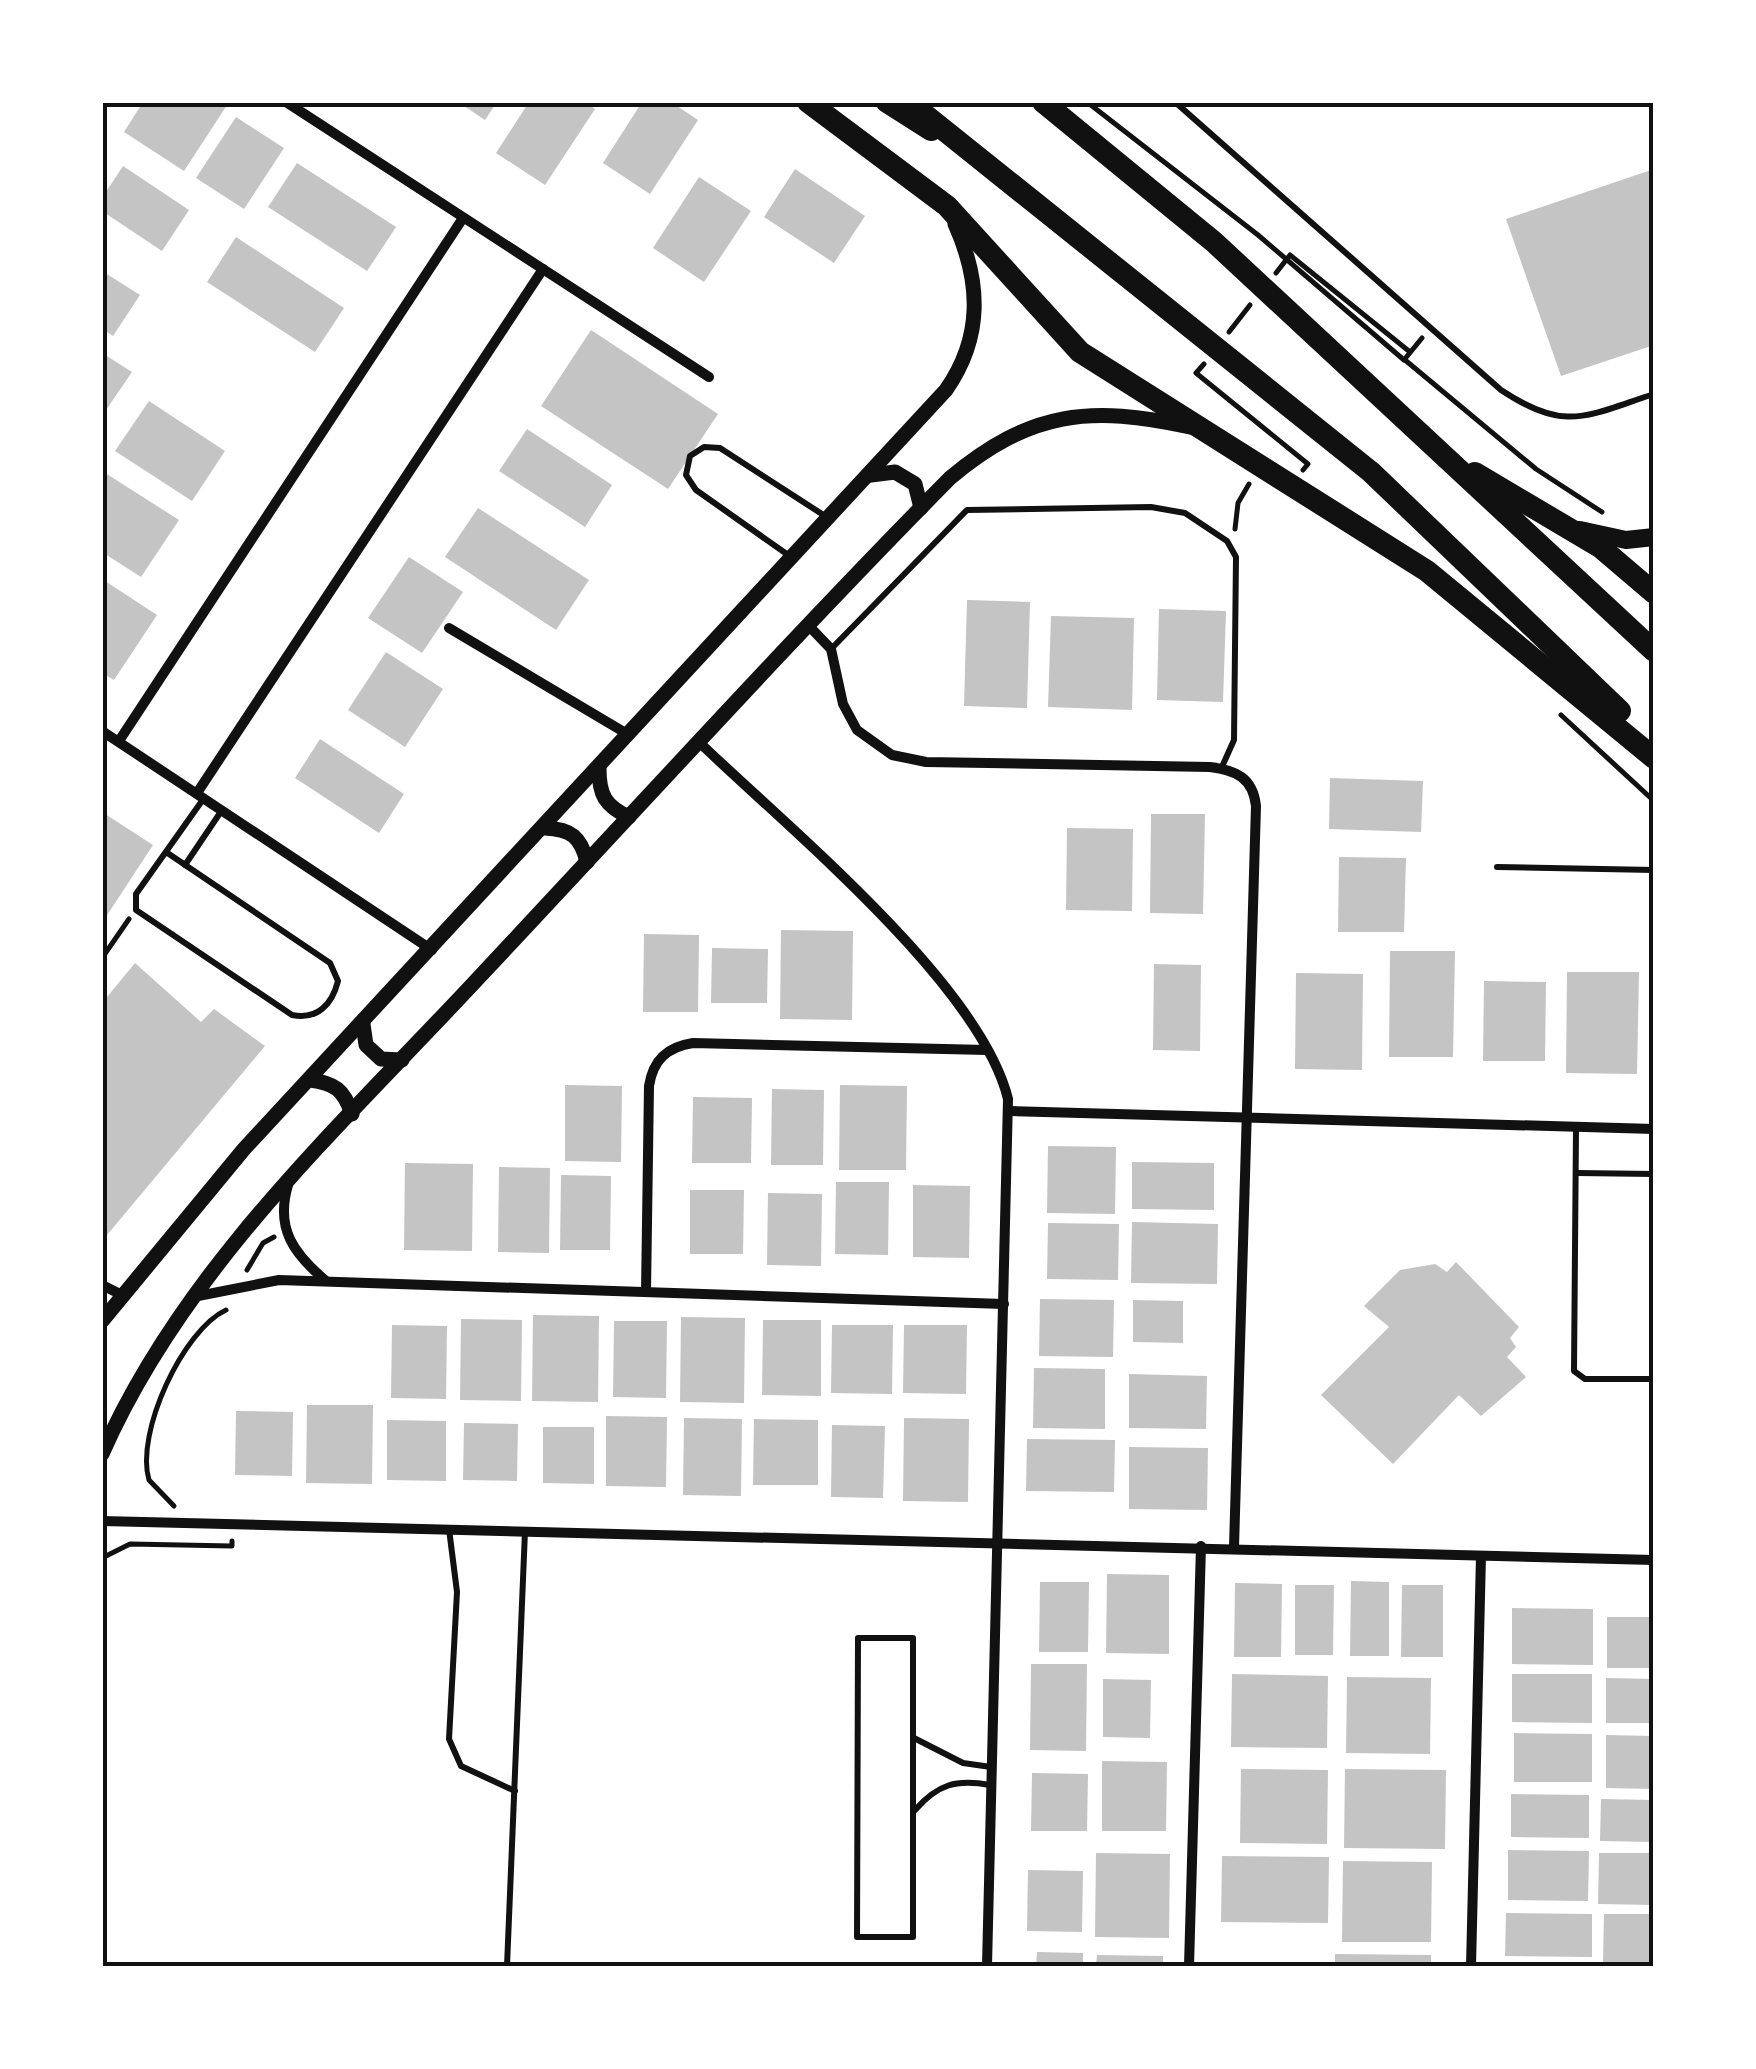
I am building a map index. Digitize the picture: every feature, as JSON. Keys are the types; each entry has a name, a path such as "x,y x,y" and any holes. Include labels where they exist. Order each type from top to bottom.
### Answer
{"highway":[{"path":"808,102 948,206 1080,352 1427,571 1654,758"},
{"path":"887,102 1009,178"},
{"path":"909,102 1009,178 1371,472 1654,743"},
{"path":"1044,102 1214,242 1654,651"},
{"path":"1448,459 1566,527 1628,568 1654,594"}],"main road":[{"path":"1566,527 1626,540 1654,536"}],"street":[{"path":"286,102 709,377"},
{"path":"102,1321 120,1294 244,1149 794,559 946,390 969,351 975,312 974,278 948,206"},
{"path":"119,740 463,218"},
{"path":"201,796 543,269"},
{"path":"102,1454 136,1381 192,1298 288,1184 921,508 976,457 1036,424 1082,415 1118,416 1195,428"},
{"path":"871,475 895,472 915,484 921,508"},
{"path":"808,626 831,649 850,719 868,741 892,756 926,762 1221,768 1251,785 1256,806 1234,1547"},
{"path":"449,628 629,735"},
{"path":"102,731 432,950"},
{"path":"700,743 919,957 987,1050 1004,1083 1010,1111 987,1966"},
{"path":"599,768 599,790 604,799 610,808 630,817"},
{"path":"544,828 566,829 582,842 587,862"},
{"path":"363,1024 366,1045 381,1060 402,1060"},
{"path":"646,1292 648,1086 653,1068 664,1053 693,1043 987,1050"},
{"path":"310,1080 330,1082 346,1095 352,1114"},
{"path":"1010,1111 1654,1129"},
{"path":"288,1184 283,1214 286,1233 298,1257 327,1282"},
{"path":"192,1298 245,1284 327,1282 1004,1304"},
{"path":"102,1286 120,1294"},
{"path":"102,1521 1654,1560"},
{"path":"1190,1966 1201,1546"},
{"path":"1470,1966 1482,1556"}],"lane":[{"path":"1175,102 1501,390 1526,407 1574,419 1654,394"},
{"path":"794,559 696,490 686,474 690,456 704,447 720,448 830,520"},
{"path":"831,649 966,510 1170,509 1199,520 1234,548 1234,740 1221,768"},
{"path":"166,852 330,963 338,980 324,1009 305,1017 292,1015 136,910 136,894 201,796"},
{"path":"185,865 222,810"},
{"path":"1497,867 1654,870"},
{"path":"1576,1126 1574,1371 1585,1380 1654,1379"},
{"path":"1577,1173 1654,1174"},
{"path":"449,1528 458,1592 449,1739 462,1766 514,1791"},
{"path":"508,1966 525,1530"},
{"path":"858,1638 914,1638 914,1738 913,1938 858,1938 858,1638"},
{"path":"914,1738 950,1758 991,1767"},
{"path":"914,1811 933,1790 961,1780 990,1785"}],"path":[{"path":"1086,102 1258,234 1536,469 1604,513"},
{"path":"1288,258 1290,255 1410,352 1404,360"},
{"path":"1196,374 1308,464"},
{"path":"1234,548 1238,504 1255,479"},
{"path":"1555,710 1654,801"},
{"path":"102,958 136,910"},
{"path":"177,1507 155,1491 145,1468 152,1418 166,1386 209,1319 241,1304 248,1267 263,1243 286,1233"},
{"path":"102,1558 130,1544 232,1546 233,1523"}],"building":[{"path":"143,102 229,102 184,171 124,132"},
{"path":"458,102 497,102 485,120"},
{"path":"529,102 585,102 595,109 545,185 496,153"},
{"path":"642,102 671,102 698,120 650,194 603,163"},
{"path":"236,117 284,148 244,209 196,178"},
{"path":"297,163 396,227 367,271 268,207"},
{"path":"123,166 189,210 162,251 102,211 102,198"},
{"path":"795,169 865,216 834,263 764,217"},
{"path":"1654,169 1654,345 1561,376 1506,219"},
{"path":"699,177 751,211 704,282 653,248"},
{"path":"236,237 344,308 315,352 207,282"},
{"path":"102,271 140,295 113,336 102,329"},
{"path":"591,330 718,414 668,489 541,406"},
{"path":"102,353 132,372 102,416"},
{"path":"149,401 225,451 192,501 115,451"},
{"path":"527,429 612,485 585,527 499,471"},
{"path":"102,471 179,520 141,577 102,552"},
{"path":"478,508 589,580 556,630 445,557"},
{"path":"409,557 463,592 422,653 368,618"},
{"path":"102,579 157,615 114,680 102,673"},
{"path":"967,600 1030,602 1027,708 964,706"},
{"path":"1159,609 1226,611 1223,702 1157,700"},
{"path":"1051,616 1134,618 1132,710 1048,707"},
{"path":"386,652 443,689 405,747 348,710"},
{"path":"320,739 404,794 379,833 295,778"},
{"path":"1330,778 1423,781 1421,832 1329,829"},
{"path":"102,812 153,845 102,923"},
{"path":"1151,814 1205,814 1203,914 1150,913"},
{"path":"1067,828 1133,829 1132,911 1066,910"},
{"path":"1339,857 1406,858 1404,932 1338,932"},
{"path":"781,930 853,931 852,1020 780,1019"},
{"path":"644,934 699,935 698,1012 643,1012"},
{"path":"712,948 768,949 767,1003 711,1003"},
{"path":"1390,951 1455,951 1453,1057 1389,1057"},
{"path":"135,963 201,1022 214,1009 265,1046 102,1241 102,1003"},
{"path":"1154,964 1201,965 1200,1051 1153,1050"},
{"path":"1567,972 1639,972 1637,1074 1566,1073"},
{"path":"1296,973 1363,974 1362,1070 1295,1069"},
{"path":"1484,981 1546,982 1545,1061 1483,1061"},
{"path":"565,1085 622,1086 621,1162 565,1161"},
{"path":"840,1085 907,1086 906,1170 839,1170"},
{"path":"772,1089 824,1090 823,1165 771,1165"},
{"path":"693,1097 752,1098 751,1163 692,1163"},
{"path":"1048,1146 1116,1147 1115,1214 1047,1213"},
{"path":"1132,1162 1214,1163 1214,1210 1132,1209"},
{"path":"405,1163 473,1164 472,1251 404,1250"},
{"path":"499,1167 550,1168 549,1253 498,1252"},
{"path":"561,1175 611,1176 610,1250 560,1250"},
{"path":"836,1182 889,1182 888,1255 835,1254"},
{"path":"913,1185 970,1186 969,1258 913,1257"},
{"path":"690,1190 744,1190 743,1254 690,1254"},
{"path":"768,1193 822,1194 821,1266 767,1265"},
{"path":"1132,1222 1218,1224 1217,1284 1131,1283"},
{"path":"1048,1223 1119,1224 1118,1280 1047,1279"},
{"path":"1456,1262 1519,1327 1510,1338 1516,1347 1507,1357 1526,1377 1481,1416 1459,1395 1393,1464 1321,1395 1389,1327 1364,1306 1400,1270 1435,1264 1447,1272"},
{"path":"1040,1299 1114,1300 1113,1357 1039,1356"},
{"path":"1133,1300 1183,1301 1183,1343 1133,1342"},
{"path":"533,1315 599,1316 598,1402 532,1401"},
{"path":"681,1317 745,1318 744,1403 680,1402"},
{"path":"461,1319 522,1320 521,1401 460,1400"},
{"path":"763,1320 821,1320 821,1396 762,1395"},
{"path":"614,1321 667,1321 666,1398 613,1397"},
{"path":"392,1325 447,1326 446,1399 391,1398"},
{"path":"832,1325 893,1325 892,1394 831,1393"},
{"path":"904,1325 967,1325 966,1394 903,1393"},
{"path":"1034,1368 1105,1369 1105,1429 1033,1428"},
{"path":"1129,1374 1207,1376 1206,1429 1129,1428"},
{"path":"307,1405 373,1405 372,1484 306,1483"},
{"path":"236,1411 293,1412 292,1476 235,1475"},
{"path":"606,1416 667,1417 666,1487 606,1486"},
{"path":"684,1418 742,1419 741,1496 683,1495"},
{"path":"904,1418 969,1419 968,1502 903,1501"},
{"path":"754,1419 818,1420 818,1485 753,1485"},
{"path":"387,1420 446,1421 446,1481 387,1480"},
{"path":"464,1423 518,1424 517,1481 463,1480"},
{"path":"832,1425 885,1426 883,1498 831,1497"},
{"path":"543,1427 594,1427 594,1484 543,1483"},
{"path":"1027,1439 1115,1440 1114,1492 1026,1491"},
{"path":"1129,1447 1208,1448 1207,1510 1129,1509"},
{"path":"1107,1574 1169,1575 1169,1654 1106,1653"},
{"path":"1351,1581 1389,1582 1389,1656 1350,1656"},
{"path":"1040,1582 1089,1582 1088,1652 1039,1652"},
{"path":"1235,1583 1282,1584 1281,1657 1234,1657"},
{"path":"1295,1585 1334,1585 1333,1655 1295,1655"},
{"path":"1402,1585 1443,1585 1443,1657 1401,1657"},
{"path":"1512,1608 1593,1609 1593,1665 1512,1664"},
{"path":"1607,1617 1654,1617 1654,1668 1607,1668"},
{"path":"1031,1664 1087,1664 1086,1751 1030,1750"},
{"path":"1232,1674 1328,1676 1327,1748 1231,1747"},
{"path":"1512,1674 1592,1674 1592,1723 1512,1722"},
{"path":"1347,1677 1431,1678 1430,1754 1346,1753"},
{"path":"1606,1678 1654,1679 1654,1723 1606,1723"},
{"path":"1103,1679 1151,1680 1150,1738 1103,1737"},
{"path":"1514,1733 1592,1734 1592,1782 1514,1782"},
{"path":"1606,1735 1654,1736 1654,1789 1606,1788"},
{"path":"1102,1761 1167,1762 1166,1831 1102,1831"},
{"path":"1241,1769 1328,1770 1327,1844 1240,1843"},
{"path":"1345,1769 1446,1770 1445,1849 1344,1848"},
{"path":"1032,1773 1088,1774 1087,1831 1031,1831"},
{"path":"1511,1794 1589,1795 1589,1838 1511,1837"},
{"path":"1601,1799 1654,1800 1654,1842 1600,1841"},
{"path":"1508,1850 1589,1851 1588,1901 1508,1900"},
{"path":"1096,1853 1170,1854 1169,1938 1095,1937"},
{"path":"1599,1853 1654,1853 1654,1905 1598,1904"},
{"path":"1222,1856 1329,1857 1328,1923 1221,1922"},
{"path":"1343,1861 1432,1862 1431,1942 1342,1942"},
{"path":"1028,1870 1083,1871 1082,1932 1027,1931"},
{"path":"1506,1913 1592,1914 1592,1957 1505,1956"},
{"path":"1604,1914 1654,1914 1654,1962 1603,1962"},
{"path":"1037,1952 1083,1953 1083,1966 1036,1966"},
{"path":"1335,1954 1431,1955 1431,1966 1335,1966"},
{"path":"1097,1955 1163,1956 1163,1966 1096,1966"}]}
